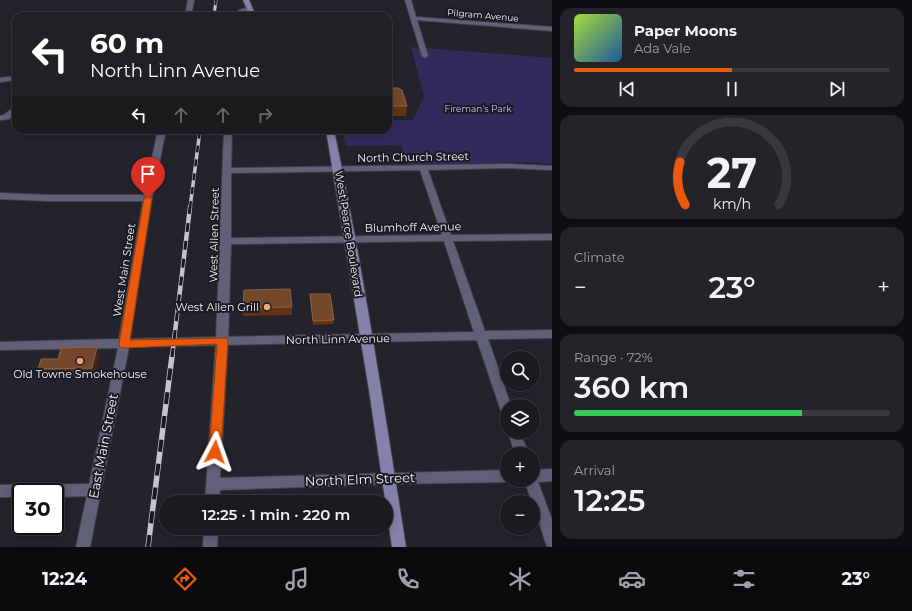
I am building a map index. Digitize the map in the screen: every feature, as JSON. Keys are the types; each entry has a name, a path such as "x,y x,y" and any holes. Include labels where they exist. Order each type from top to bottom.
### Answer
{"main road":[{"path":"246,0 251,12"},
{"name":"West Pearce Boulevard","path":"331,134 366,338 399,547"}],"street":[{"path":"189,12 191,0"},
{"path":"408,0 425,56"},
{"path":"241,12 249,9"},
{"name":"Pilgram Avenue","path":"413,18 552,30"},
{"path":"0,80 12,78"},
{"path":"0,118 6,117 12,113"},
{"name":"West Main Street","path":"124,344 148,198 161,134"},
{"name":"West Allen Street","path":"212,495 222,340 228,134"},
{"name":"North Church Street","path":"227,171 424,169 506,166 552,168"},
{"path":"424,169 503,399"},
{"path":"0,196 48,198 148,198"},
{"name":"Blumhoff Avenue","path":"226,241 552,237"},
{"name":"North Linn Avenue","path":"1,347 222,340 552,334"},
{"name":"East Main Street","path":"83,547 124,344"},
{"path":"540,476 552,475"},
{"name":"North Elm Street","path":"212,484 500,476"},
{"path":"533,487 552,541"},
{"path":"0,491 94,490"},
{"path":"210,547 211,535"}],"green space":[{"name":"Fireman's Park","path":"411,47 552,58 552,164 531,162 407,165 401,145 346,146 343,134 392,134 392,120 413,120 424,96"}],"building":[{"path":"392,88 402,90 407,106 392,106"},
{"path":"290,289 292,307 243,308 244,290"},
{"path":"310,294 330,294 334,320 313,321"},
{"path":"97,347 92,368 38,369 41,359 58,359 61,348"}],"railway":[{"path":"214,12 216,0"},
{"path":"190,208 199,134"},
{"path":"172,357 190,207"},
{"path":"148,547 172,356"}],"place":[{"name":"West Allen Grill","path":"267,307"},
{"name":"Old Towne Smokehouse","path":"80,361"}],"route":[{"path":"148,198 124,344 222,340 215,452"}]}
